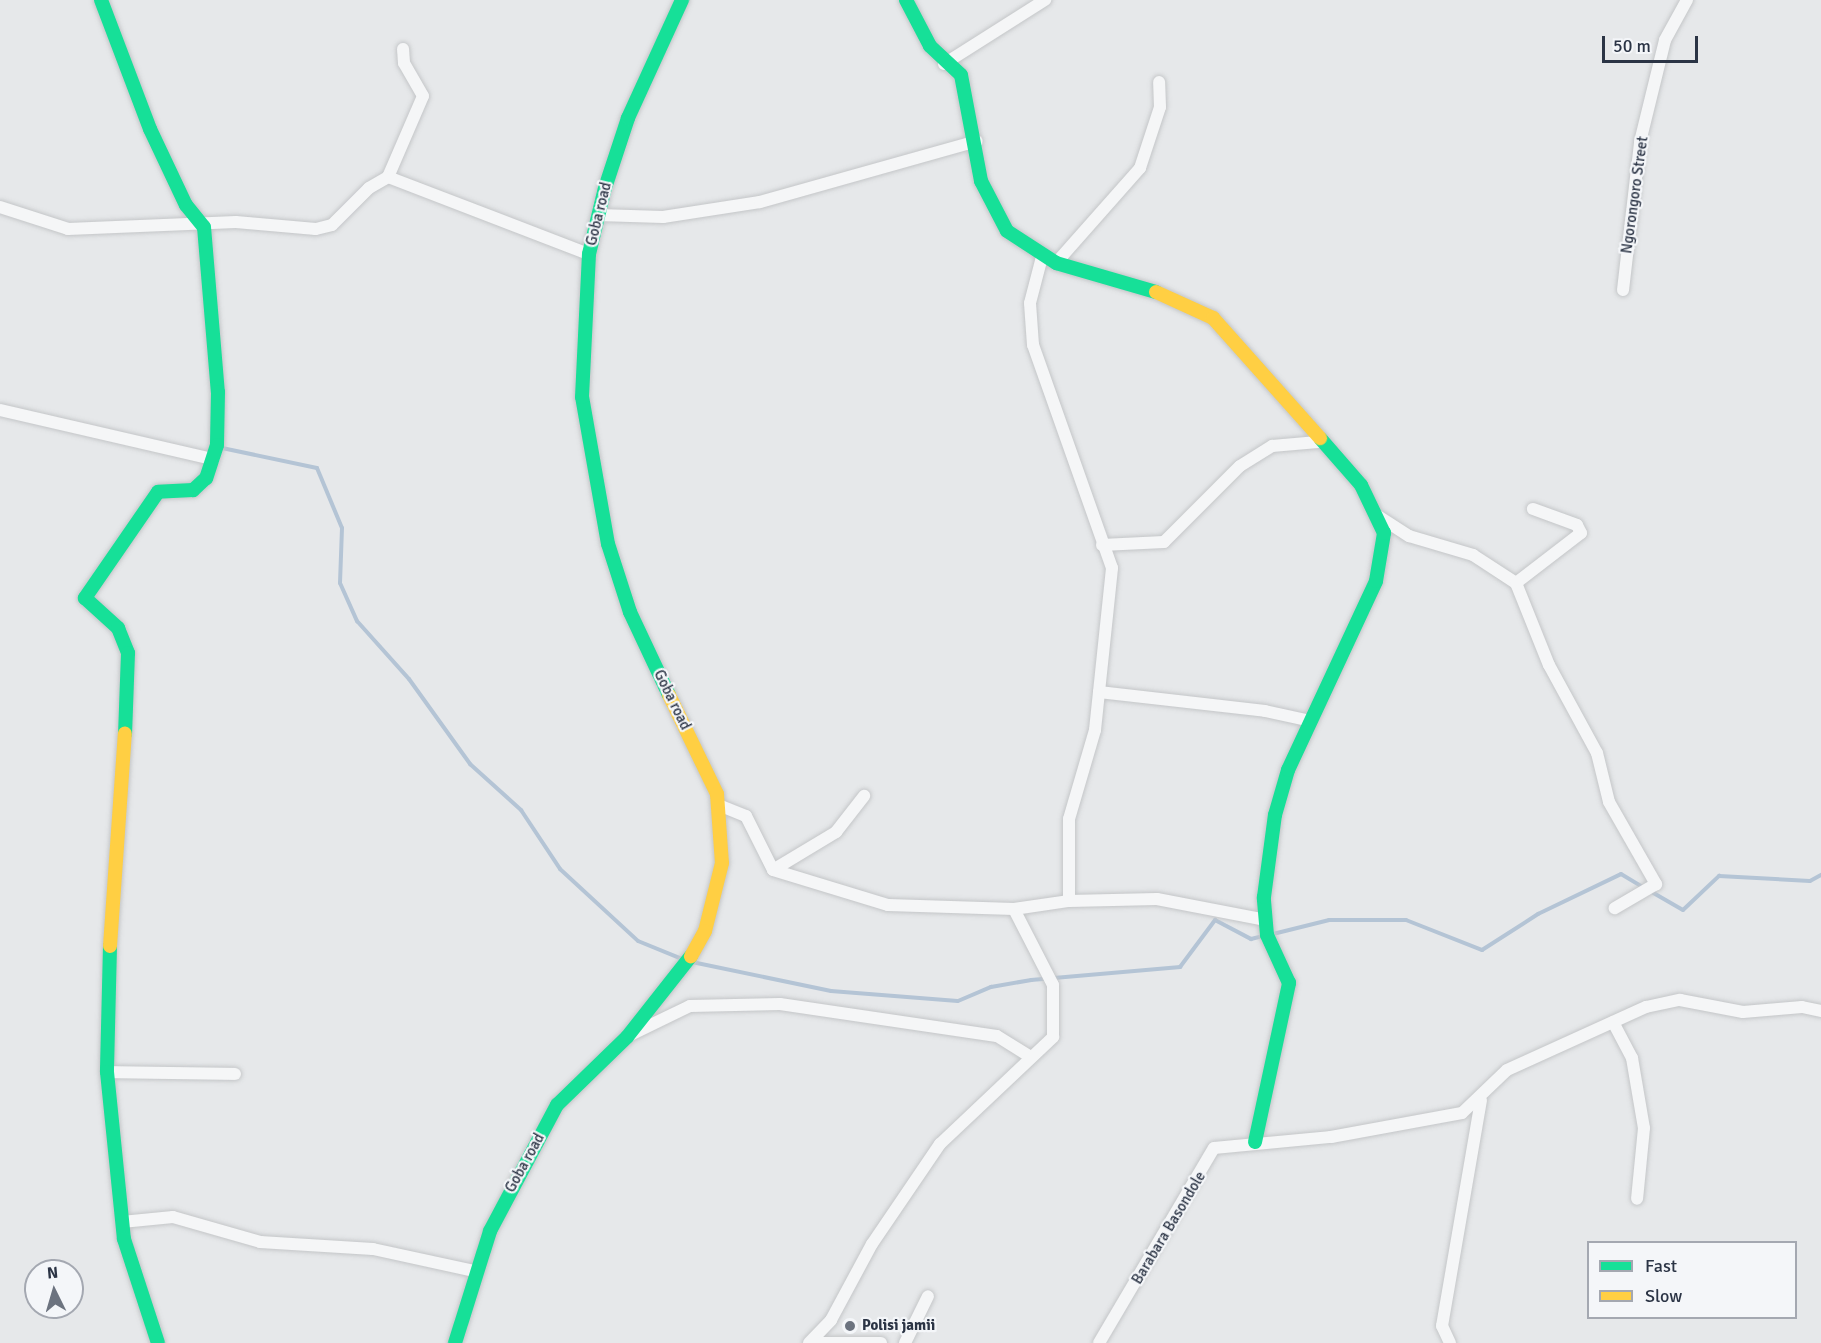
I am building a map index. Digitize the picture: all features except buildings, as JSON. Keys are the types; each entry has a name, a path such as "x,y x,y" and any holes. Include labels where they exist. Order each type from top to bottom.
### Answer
{"street":[{"path":"101,0 150,129 186,205 204,227 218,392 213,459 196,488 158,492 84,598 123,635 130,673 113,844 107,1072 122,1222 131,1270 158,1343"},
{"name":"Goba road","path":"455,1343 474,1271 505,1199 557,1105 627,1037 683,969 705,932 722,863 721,806 630,612 598,508 582,397 589,254 598,215 624,128 682,0"},
{"path":"906,0 944,64 961,75 977,141 974,157 994,214 1042,257 1147,288 1213,318 1318,441 1361,485 1378,516 1384,533 1376,581 1311,721 1275,815 1266,920 1267,935 1289,983 1256,1142 1428,1121 1462,1113 1481,1100 1507,1070 1613,1022 1680,1000 1743,1012 1821,1011"},
{"path":"944,64 1045,0"},
{"name":"Ngorongoro Street","path":"1623,290 1640,142 1665,40 1687,0"},
{"path":"0,207 68,229 204,227 236,222 326,227 388,177 422,98 403,49"},
{"path":"1056,263 1140,168 1160,107 1159,82"},
{"path":"598,215 663,218 760,202 977,141"},
{"path":"388,177 589,254"},
{"path":"1042,257 1030,303 1032,345 1112,568 1095,730 1069,819 1069,901"},
{"path":"0,410 213,459"},
{"path":"1102,545 1164,542 1240,466 1272,446 1318,441"},
{"path":"1516,583 1581,533 1577,525 1533,508"},
{"path":"1378,516 1409,536 1473,555 1516,583 1549,665 1597,753 1609,802 1656,884 1615,908"},
{"path":"1098,692 1265,711 1311,721"},
{"path":"773,870 836,832 864,796"},
{"path":"721,806 746,816 773,870 912,909 1014,909 1069,901 1157,899 1266,920"},
{"path":"809,1343 831,1320 872,1244 940,1144 1053,1037 1053,986 1014,909"},
{"path":"627,1037 690,1006 780,1004 997,1036 1031,1057"},
{"path":"1613,1022 1632,1058 1641,1108 1644,1146 1637,1199"},
{"path":"107,1072 235,1074"},
{"path":"1450,1343 1442,1326 1481,1100"},
{"name":"Barabara Basondole","path":"1099,1343 1214,1148 1256,1142"},
{"path":"122,1222 173,1217 260,1242 373,1249 474,1271"},
{"path":"905,1343 928,1296"},
{"path":"822,1343 881,1343"}],"waterway":[{"path":"222,448 317,468 342,528 340,583 357,621 409,679 470,764 521,810 560,869 638,941 682,959"},
{"path":"1273,934 1329,920 1406,920 1482,950 1538,914 1621,874 1643,887"},
{"path":"1650,891 1683,910 1719,876 1810,881 1821,875"},
{"path":"692,962 831,991 958,1001 991,987 1031,980 1180,967 1215,920 1251,939 1263,936"}],"traffic: fast":[{"path":"101,0 150,129 186,205 204,227 218,392 217,445 206,478 193,490 158,492 85,598 118,628 128,653 125,734"},
{"path":"669,695 630,612 608,544 582,397 589,254 605,188 628,118 682,0"},
{"path":"906,0 930,46 961,75 981,181 1007,231 1056,263 1156,292"},
{"path":"1255,1142 1289,983 1267,935 1264,897 1275,815 1288,770 1376,581 1384,533 1361,485 1320,438"},
{"path":"110,946 107,1072 124,1239 158,1343"},
{"path":"455,1343 490,1231 557,1105 627,1037 691,956"}],"traffic: slow":[{"path":"1156,292 1213,318 1320,438"},
{"path":"669,695 717,794 722,863 705,931 691,956"},
{"path":"110,946 125,734"}],"place":[{"name":"Polisi jamii","path":"850,1326"}]}
